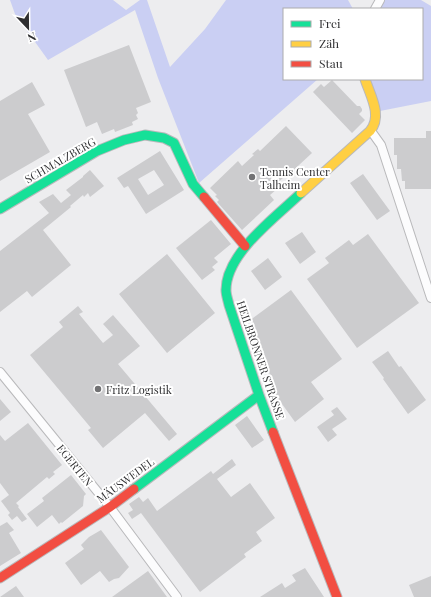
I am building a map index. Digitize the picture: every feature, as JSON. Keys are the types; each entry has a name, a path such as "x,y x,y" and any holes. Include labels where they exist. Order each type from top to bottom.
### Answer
{"street":[{"path":"365,80 375,111 376,121 371,131 381,145 431,298"},
{"name":"HEILBRONNER STRASSE","path":"337,597 259,395 237,332 226,290 231,267 245,246 364,135 371,131"},
{"name":"SCHMALZBERG","path":"0,209 97,151 124,140 145,135 164,138 174,143 193,184 245,246"},
{"name":"EGERTEN","path":"0,372 110,507 177,597"},
{"name":"MÄUSWEDEL","path":"0,578 110,507 259,395"}],"shaded area":[{"path":"10,0 113,0 126,10 140,0 147,0 170,67 205,29 226,0 348,0 352,8 283,8 283,80 317,80 199,183 158,78 135,10 48,60 15,14"},
{"path":"382,0 421,0 431,6 431,101 380,111 366,80 423,80 423,8 377,8"}],"building":[{"path":"129,45 151,102 136,108 138,113 136,115 138,119 132,122 133,125 115,132 114,129 102,134 97,122 86,127 64,70"},
{"path":"332,80 357,106 360,106 362,109 359,114 365,120 352,133 313,92 321,84 324,87"},
{"path":"32,82 45,105 28,114 50,152 0,181 0,101"},
{"name":"Tennis Center Talheim","path":"286,126 312,153 274,186 277,189 270,195 274,200 242,230 217,202 219,200 215,196 217,195 210,188 238,161 242,166 254,155 252,154 258,149 260,151"},
{"path":"426,131 431,131 431,189 405,189 405,181 402,181 401,169 397,169 397,155 394,155 394,138 426,138"},
{"path":"160,151 184,190 146,214 128,186 124,188 117,178","holes":["154,170 164,185 148,195 138,179"]},
{"path":"90,170 104,186 90,197 88,193 84,197 83,195 43,230 71,265 32,297 27,291 0,312 0,251 49,213 39,202 53,194 61,203 71,195 66,190"},
{"path":"363,174 390,211 377,220 350,183"},
{"path":"211,220 231,244 214,258 218,262 212,267 215,270 202,280 176,248"},
{"path":"302,232 316,252 300,264 285,243"},
{"path":"368,234 419,303 357,348 307,279 329,263 325,258 349,240 353,245"},
{"path":"167,254 215,313 167,353 119,294"},
{"path":"268,258 282,277 265,290 251,271"},
{"path":"291,290 342,359 311,382 324,399 295,422 272,390 275,387 267,376 270,373 262,362 265,360 257,349 260,346 251,334 256,331 249,321"},
{"name":"Fritz Logistik","path":"78,306 83,312 79,314 103,343 113,335 103,324 113,315 140,346 118,364 177,434 169,441 145,413 103,448 88,430 91,428 30,355 63,327 59,322"},
{"path":"388,351 426,400 408,414 372,362"},
{"path":"0,399 11,412 0,421"},
{"path":"337,407 347,419 332,429 337,435 328,442 317,427 334,415 331,411"},
{"path":"247,416 264,440 252,448 235,425"},
{"path":"28,423 62,465 53,472 55,474 49,479 47,477 16,503 27,519 22,522 17,516 12,520 8,515 10,513 1,501 9,495 0,483 0,435 5,441"},
{"path":"232,459 236,465 217,479 231,497 250,483 275,518 256,532 262,541 244,554 246,557 200,592 141,513 132,519 128,513 133,510 129,504 139,497 143,502 148,498 157,511 211,471 213,474"},
{"path":"71,475 86,494 84,496 83,506 62,523 61,522 59,524 52,515 37,527 27,514 44,501 42,498"},
{"path":"7,522 14,530 9,533 21,553 0,566 0,526"},
{"path":"101,530 129,567 119,578 109,582 100,571 81,585 65,563 84,549 81,545 89,537"},
{"path":"305,568 324,597 260,597 282,583 285,588 296,581 292,575"},
{"path":"148,571 167,597 112,597"},
{"path":"431,576 431,597 414,597 409,585"},
{"path":"16,586 24,597 0,597"}],"traffic: fast":[{"path":"0,209 97,151 124,140 145,135 164,138 174,143 193,184 204,197"},
{"path":"273,432 229,305 226,290 228,276 243,249 266,224 301,193"},
{"path":"134,489 259,395"}],"traffic: slow":[{"path":"301,193 370,131 374,125 374,105 365,80"}],"traffic: jam":[{"path":"204,197 245,246"},
{"path":"273,432 337,597"},
{"path":"0,578 110,507 134,489"}],"place":[{"name":"Tennis Center Talheim","path":"252,177"},
{"name":"Fritz Logistik","path":"98,389"}]}
